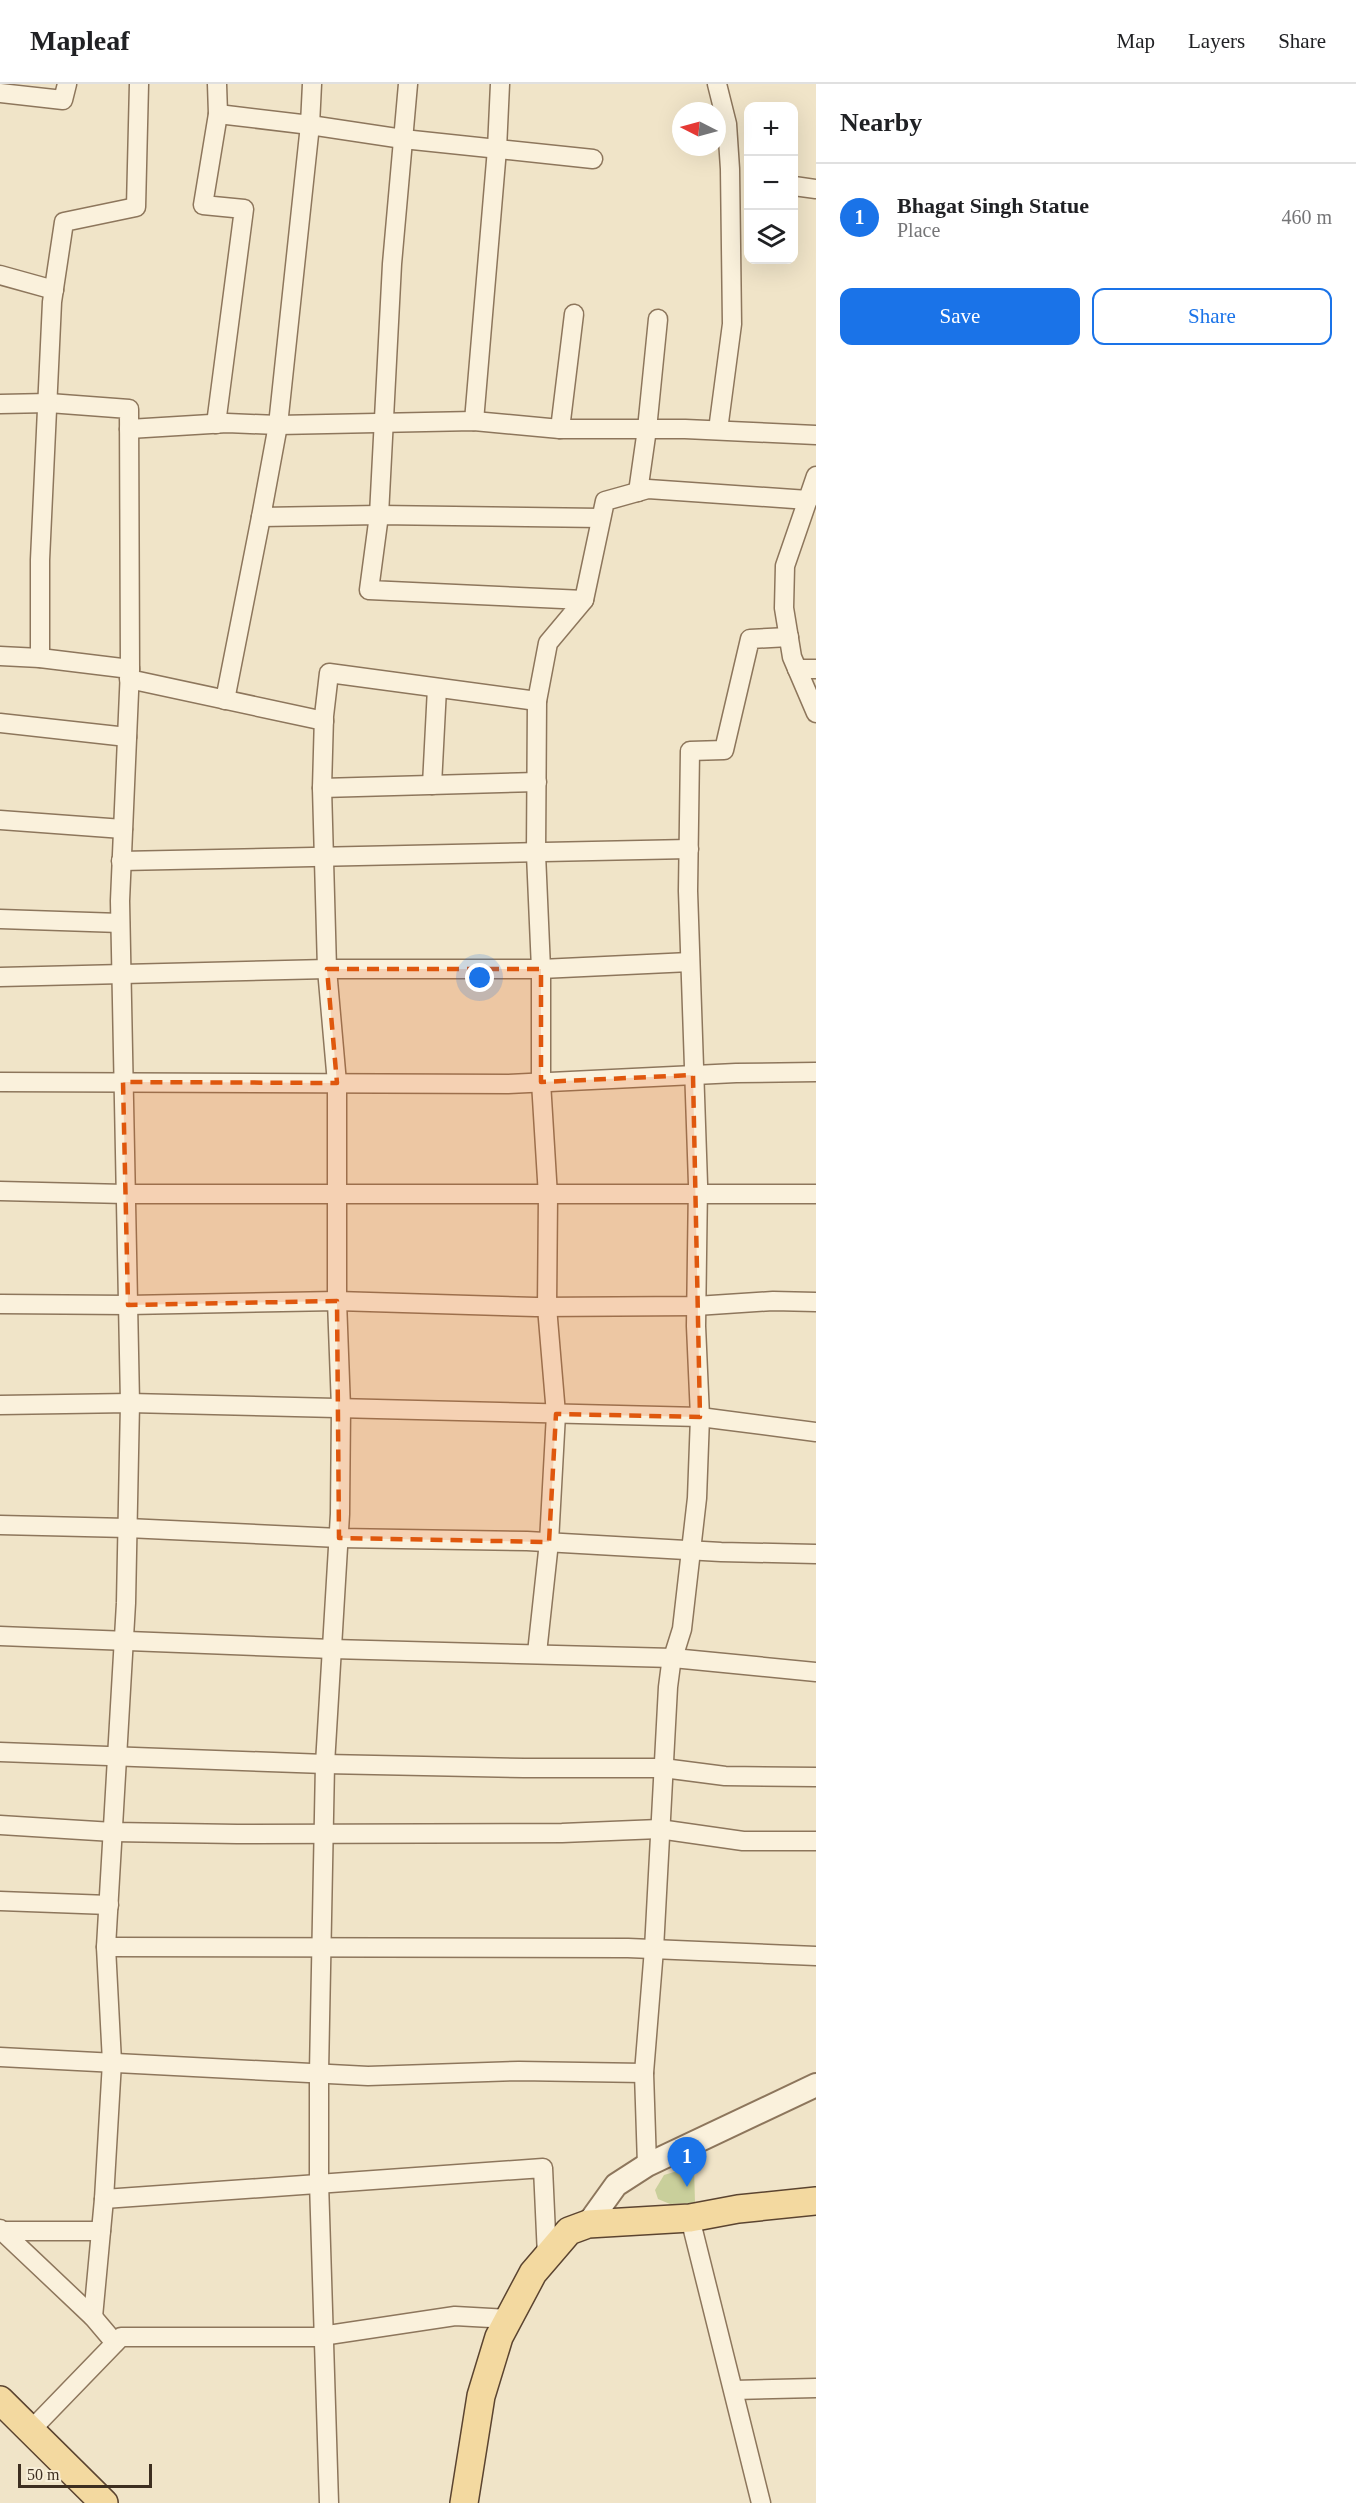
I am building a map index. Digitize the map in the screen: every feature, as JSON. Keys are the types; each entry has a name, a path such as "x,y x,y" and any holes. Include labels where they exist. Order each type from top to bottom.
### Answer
{"main road":[{"path":"464,2503 481,2396 499,2337 533,2273 569,2230 588,2224 690,2218 738,2209 816,2201"},
{"path":"0,2400 104,2503"}],"street":[{"path":"0,89 1,84"},
{"path":"0,93 63,100 67,84"},
{"path":"40,658 40,560 54,290 64,222 136,207 139,84"},
{"path":"216,424 244,209 203,205 218,114 217,84"},
{"path":"225,700 278,425 310,125 312,84"},
{"path":"408,84 392,264 379,515 369,590 584,600"},
{"path":"474,420 497,149 500,84"},
{"path":"717,84 739,179 732,324 718,430"},
{"path":"218,114 404,139 592,159"},
{"path":"798,187 816,189"},
{"path":"0,275 54,290"},
{"path":"560,429 574,314"},
{"path":"638,492 658,319"},
{"path":"0,404 49,403 129,409 130,674 120,923 130,1402 123,1640 106,1947 112,2062 104,2199 93,2317"},
{"path":"129,429 216,424 278,425 474,420 560,429 718,430 816,435"},
{"path":"816,476 785,566 784,608 797,669 816,713"},
{"path":"537,1653 549,1542 555,1414 547,1307 548,1196 541,1082 541,969 536,854 537,700 548,643 584,600 605,501 648,489 808,500"},
{"path":"261,517 379,515 602,518"},
{"path":"647,2165 644,2073 654,1949 668,1687 673,1658 682,1629 692,1549 697,1498 700,1417 696,1306 698,1196 690,962 690,751 724,750 750,639 789,637"},
{"path":"0,656 40,658 130,674 225,700 324,721"},
{"path":"797,669 816,669"},
{"path":"329,2503 319,2182 319,2072 326,1764 339,1538 341,1408 337,1300 337,1083 327,969 322,788 324,721 329,673 537,700"},
{"path":"432,785 437,688"},
{"path":"0,723 127,737"},
{"path":"322,788 537,782"},
{"path":"0,820 123,829"},
{"path":"122,861 689,849"},
{"path":"0,919 120,923"},
{"path":"0,976 327,969 541,969 690,962"},
{"path":"0,1082 541,1082 816,1072"},
{"path":"0,1191 125,1194 548,1196 816,1194"},
{"path":"0,1305 128,1305 337,1300 547,1307 816,1302"},
{"path":"0,1406 130,1402 700,1417 816,1432"},
{"path":"0,1526 127,1528 339,1538 549,1542 816,1554"},
{"path":"0,1636 332,1649 673,1658 816,1672"},
{"path":"0,1752 326,1764 663,1768 725,1776 816,1778"},
{"path":"0,1824 113,1832 324,1834 561,1833 659,1829 743,1841 816,1841"},
{"path":"0,1901 109,1905"},
{"path":"106,1947 654,1949 816,1956"},
{"path":"0,2057 369,2076 519,2071 644,2073"},
{"path":"588,2224 616,2185 647,2165 816,2085"},
{"path":"104,2199 319,2182 543,2168 547,2256"},
{"path":"690,2218 760,2503"},
{"path":"1,2230 101,2231"},
{"path":"1,2230 93,2317 115,2343"},
{"path":"31,2430 121,2337 324,2336 454,2316 509,2319"},
{"path":"734,2390 816,2388"}],"highlighted area":[{"path":"327,969 541,969 541,1082 693,1075 700,1417 556,1414 549,1542 339,1538 337,1301 128,1305 123,1082 337,1083"}],"green space":[{"path":"694,2166 695,2203 670,2204 658,2199 655,2190 664,2175"}],"place":[{"name":"Bhagat Singh Statue","path":"687,2187"}]}
